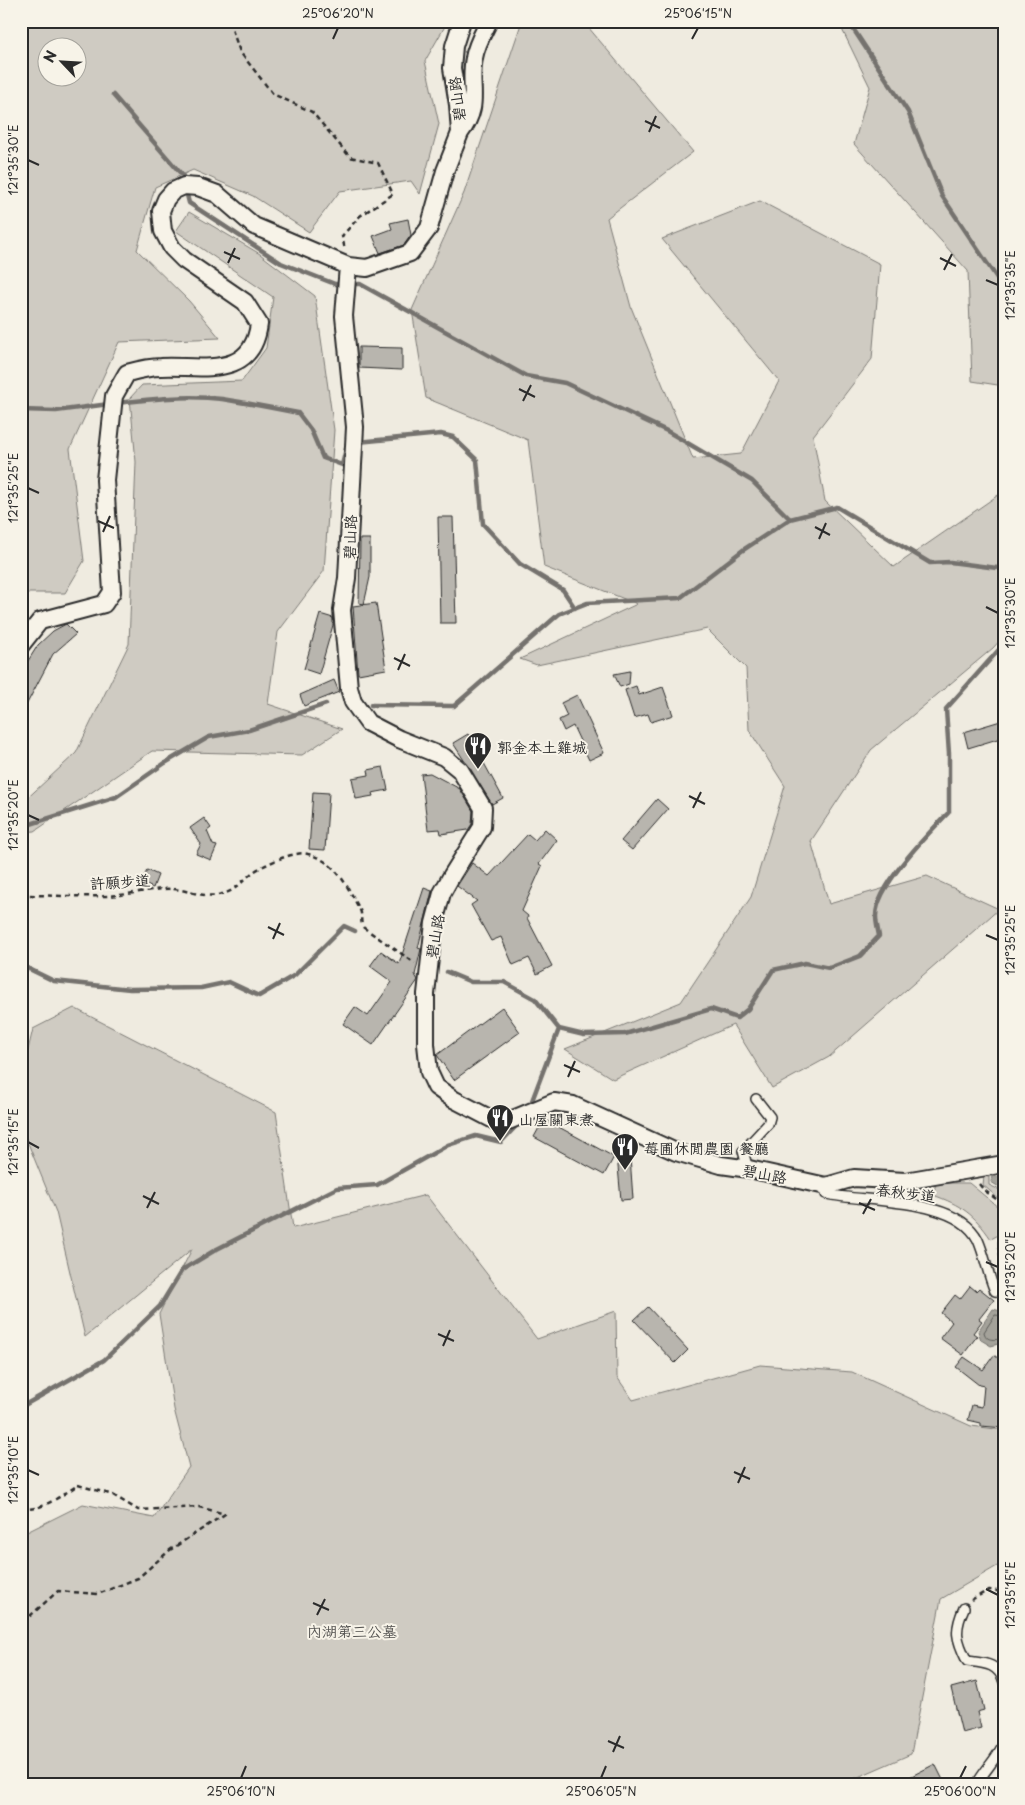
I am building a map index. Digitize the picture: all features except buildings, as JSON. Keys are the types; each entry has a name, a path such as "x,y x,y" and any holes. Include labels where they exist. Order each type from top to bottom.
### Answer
{"street":[{"name":"碧山路","path":"21,645 40,621 104,604 112,592 105,480 114,396 127,373 154,367 211,368 230,364 247,356 258,340 260,324 245,302 184,260 172,248 163,232 161,211 170,195 184,186 198,187 217,194 254,226 348,266 367,268 410,253 420,242 428,228 445,171 460,133 452,68 454,46 462,21"},
{"path":"460,133 470,120 473,106 473,58 489,21"},
{"name":"碧山路","path":"348,266 344,316 355,427 347,578 342,610 349,688 353,702 368,723 399,740 444,757 460,770 483,808 482,827 442,893 434,923 428,971 426,1044 429,1072 436,1087 453,1099 501,1124 554,1102 573,1105 676,1152 722,1165 826,1186 854,1178 905,1181 978,1170 1004,1164"}],"lane":[{"path":"748,1169 743,1151 768,1124 770,1117 756,1099"},
{"name":"春秋步道","path":"826,1186 826,1194 848,1199 926,1207 944,1211 960,1219 972,1230 978,1241 995,1291 1004,1292"},
{"path":"964,1608 957,1625 958,1644 967,1661 990,1663 1002,1674 1004,1682"},
{"path":"977,1784 985,1770 1000,1753 1004,1742"}],"path":[{"path":"229,21 240,52 273,94 312,112 350,157 378,163 393,194 360,216 342,236 348,266"},
{"name":"許願步道","path":"21,895 118,895 174,889 196,894 209,893 220,895 238,888 252,873 278,860 297,854 309,854 333,866 350,890 359,909 361,925 364,928 428,971"},
{"path":"978,1170 979,1185 1004,1205"},
{"path":"21,1508 26,1509 49,1502 78,1485 113,1495 138,1510 199,1507 225,1514 170,1550 138,1578 98,1594 58,1591 21,1624"},
{"path":"964,1608 982,1592 989,1590 1004,1592"}],"green space":[{"path":"21,21 448,21 425,61 439,124 420,194 411,181 340,191 309,232 253,196 193,170 155,187 137,250 189,301 220,338 119,342 70,449 84,561 65,593 25,593 21,562"},
{"path":"522,21 583,21 693,152 607,218 631,307 693,459 741,454 779,381 662,239 760,201 880,264 872,359 813,436 825,501 894,567 1004,491 1004,636 993,648 871,750 811,841 829,904 927,876 999,909 829,1057 772,1088 733,1025 613,1079 565,1049 681,1002 751,897 785,786 749,730 746,668 707,629 537,665 520,659 637,604 544,567 528,440 426,398 412,310 464,193"},
{"path":"838,21 1004,21 1004,386 972,381 968,271 854,144 870,87"},
{"path":"189,212 260,254 315,296 334,430 324,571 278,632 268,704 342,729 302,755 152,751 35,831 21,832 21,804 76,753 129,644 136,462 130,398 142,385 242,381 266,348 273,297 176,231"},
{"name":"內湖第三公墓","path":"74,1008 276,1112 293,1228 426,1195 537,1339 616,1311 617,1377 633,1400 760,1365 852,1372 971,1426 1004,1430 1004,1562 941,1599 911,1754 842,1784 21,1784 21,1535 83,1504 154,1518 189,1467 174,1409 159,1314 192,1249 85,1337 56,1212 21,1126 21,1079 33,1029"},
{"path":"984,1176 989,1177 989,1185 1004,1192 1004,1203 983,1185"},
{"path":"936,1183 969,1183 1004,1212 1004,1232 991,1239 979,1223 966,1211 933,1195"}],"water":[{"path":"992,1176 1004,1178 1004,1190 991,1182"},
{"path":"1004,1238 1004,1269 999,1255 998,1241"},
{"path":"993,1309 1004,1312 1004,1345 991,1346 981,1340 978,1331"}],"waterway":[{"path":"848,21 908,112 942,196 1001,284 1004,293"},
{"path":"113,95 183,176 185,183"},
{"path":"186,191 189,203 281,263 335,284 360,284 526,376 565,383 667,431 752,481 790,519"},
{"path":"117,403 196,397 250,404 298,413 311,430 323,458 342,465 347,445"},
{"path":"21,410 56,411 109,404"},
{"path":"358,442 441,434 453,437 477,460 483,524 520,564 563,590 575,608"},
{"path":"371,705 454,706 559,614 587,603 680,598 743,550 790,519 837,507 930,563 950,562 997,568 1004,565"},
{"path":"447,972 471,982 504,982 535,999 559,1029 584,1035 625,1034 711,1009 737,1018 748,1009 773,970 805,963 829,968 860,956 879,936 876,916 878,904 894,875 949,812 949,754 946,709 1004,644"},
{"path":"21,827 116,797 165,763 209,737 249,730 326,704"},
{"path":"21,965 54,981 130,989 201,988 229,982 259,996 295,975 344,926 355,931"},
{"path":"530,1106 559,1029"},
{"path":"21,1407 104,1360 160,1306 182,1270 217,1249 337,1188 377,1185 448,1145 476,1136 501,1142 519,1123"}],"place":[{"name":"郭金本土雞城","path":"478,770"},
{"name":"山屋關東煮","path":"500,1142"},
{"name":"莓圃休閒農園 餐廳","path":"625,1171"}]}
